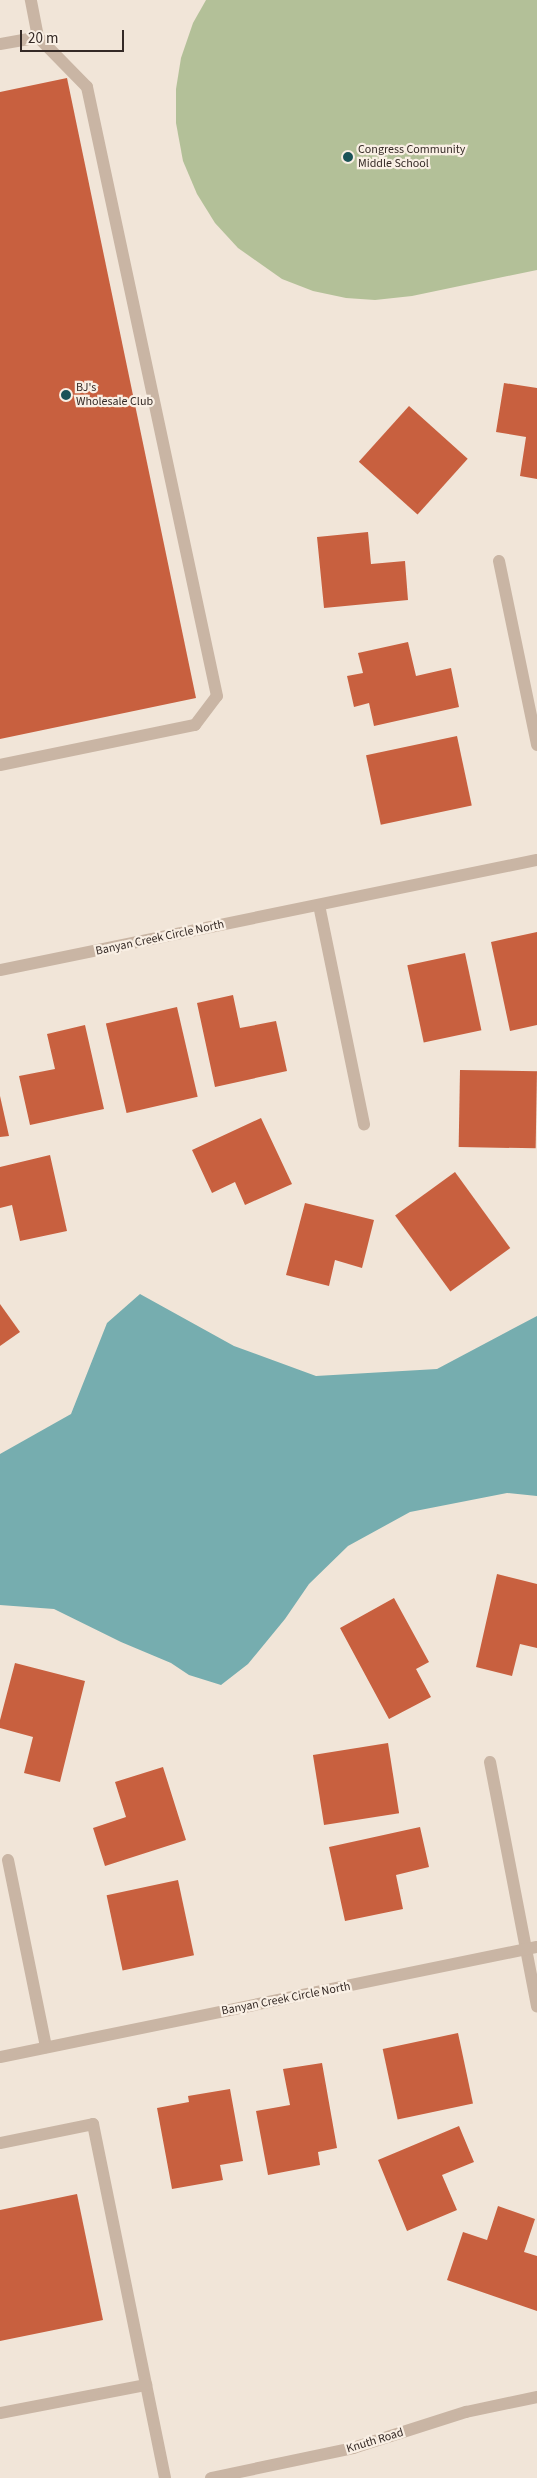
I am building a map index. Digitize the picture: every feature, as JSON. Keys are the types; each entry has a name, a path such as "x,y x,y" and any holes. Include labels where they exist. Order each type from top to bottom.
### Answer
{"street":[{"path":"0,765 195,725 217,696 87,87 38,37 31,0"},
{"path":"0,44 38,37"},
{"path":"500,561 537,745"},
{"name":"Banyan Creek Circle North","path":"0,970 537,860"},
{"path":"319,904 364,1124"},
{"path":"490,1762 531,1948 537,2007"},
{"path":"8,1860 46,2047"},
{"name":"Banyan Creek Circle North","path":"0,2057 531,1948"},
{"path":"0,2143 93,2124 165,2478"},
{"path":"0,2413 146,2385"},
{"name":"Knuth Road","path":"211,2478 353,2448 466,2412 537,2397"}],"green space":[{"name":"Congress Community Middle School","path":"206,0 537,0 537,270 412,296 375,300 346,298 313,291 282,279 238,248 215,223 197,194 183,161 176,123 176,89 181,58 193,23"}],"water":[{"path":"140,1294 234,1346 316,1376 437,1369 537,1316 537,1496 507,1493 410,1512 348,1546 309,1584 285,1619 248,1664 221,1685 189,1675 171,1663 121,1642 54,1609 0,1605 0,1454 71,1414 107,1323"}],"building":[{"name":"BJ's Wholesale Club","path":"67,78 196,698 0,739 0,92"},
{"path":"504,383 537,388 537,479 520,476 526,437 496,432"},
{"path":"409,406 468,459 418,515 359,462"},
{"path":"368,532 371,564 405,561 408,600 324,608 317,537"},
{"path":"408,642 416,676 451,668 459,707 374,726 369,703 354,707 347,676 363,673 358,653"},
{"path":"457,736 472,805 381,825 366,755"},
{"path":"537,932 537,1025 510,1031 491,942"},
{"path":"465,953 481,1030 424,1043 407,965"},
{"path":"233,995 240,1028 276,1021 287,1071 215,1087 197,1003"},
{"path":"177,1007 198,1097 127,1113 106,1023"},
{"path":"85,1025 104,1109 30,1125 19,1076 55,1069 47,1034"},
{"path":"460,1070 537,1071 536,1148 459,1147"},
{"path":"0,1096 9,1136 0,1137"},
{"path":"261,1118 292,1184 245,1205 235,1182 212,1193 192,1150"},
{"path":"50,1155 67,1231 20,1241 12,1205 0,1208 0,1167"},
{"path":"455,1172 510,1248 450,1292 395,1215"},
{"path":"305,1203 374,1220 362,1268 335,1260 329,1286 286,1275"},
{"path":"0,1304 20,1332 0,1346"},
{"path":"497,1574 537,1584 537,1648 520,1644 512,1676 476,1667"},
{"path":"394,1598 429,1662 416,1669 431,1697 389,1719 340,1628"},
{"path":"15,1663 85,1681 60,1782 24,1773 33,1737 0,1728 0,1720"},
{"path":"388,1743 399,1813 324,1825 313,1755"},
{"path":"163,1767 186,1840 105,1866 93,1828 126,1817 115,1782"},
{"path":"420,1827 429,1867 396,1875 403,1909 345,1921 329,1847"},
{"path":"178,1880 194,1955 123,1970 107,1895"},
{"path":"458,2033 473,2103 398,2119 383,2049"},
{"path":"322,2063 337,2148 318,2152 320,2165 268,2175 256,2111 290,2105 283,2069"},
{"path":"230,2089 243,2161 220,2165 223,2180 172,2189 157,2108 189,2102 188,2096"},
{"path":"459,2126 474,2162 442,2175 457,2210 407,2231 378,2160"},
{"path":"77,2194 103,2320 0,2341 0,2210"},
{"path":"498,2206 535,2219 524,2252 537,2256 537,2311 447,2280 463,2232 487,2240"}],"place":[{"name":"Congress Community Middle School","path":"348,157"},
{"name":"BJ's Wholesale Club","path":"66,395"}]}
